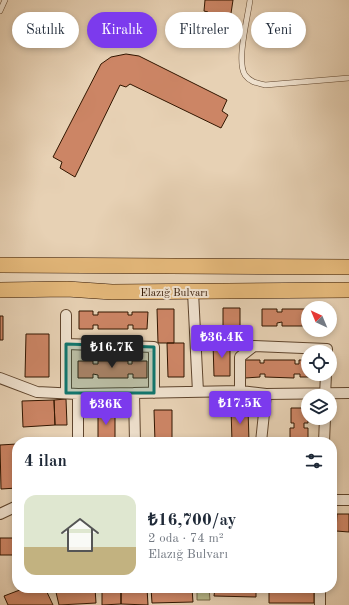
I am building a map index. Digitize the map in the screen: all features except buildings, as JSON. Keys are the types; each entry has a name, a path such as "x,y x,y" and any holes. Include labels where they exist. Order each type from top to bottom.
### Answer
{"main road":[{"path":"0,265 349,267"},
{"name":"Elazığ Bulvarı","path":"0,290 193,292 349,290"}],"street":[{"path":"193,292 198,392"},
{"path":"66,315 66,393"},
{"path":"66,344 154,347 154,393"},
{"path":"240,391 240,357 254,346 301,348"},
{"path":"0,378 37,392 78,394 240,391 266,394 301,395"},
{"path":"134,393 135,437"},
{"path":"337,394 349,393"},
{"path":"78,394 78,437"},
{"path":"262,437 266,394"},
{"path":"324,437 325,425"},
{"path":"337,500 349,500"},
{"path":"0,514 12,508"},
{"path":"320,593 320,605"}],"lane":[{"path":"0,11 5,0"},
{"path":"250,0 242,60 245,75 253,82 265,85 349,78"}],"highlighted area":[{"path":"66,344 154,347 154,393 66,393"}],"green space":[{"path":"197,593 209,593 210,600 197,600"}]}
